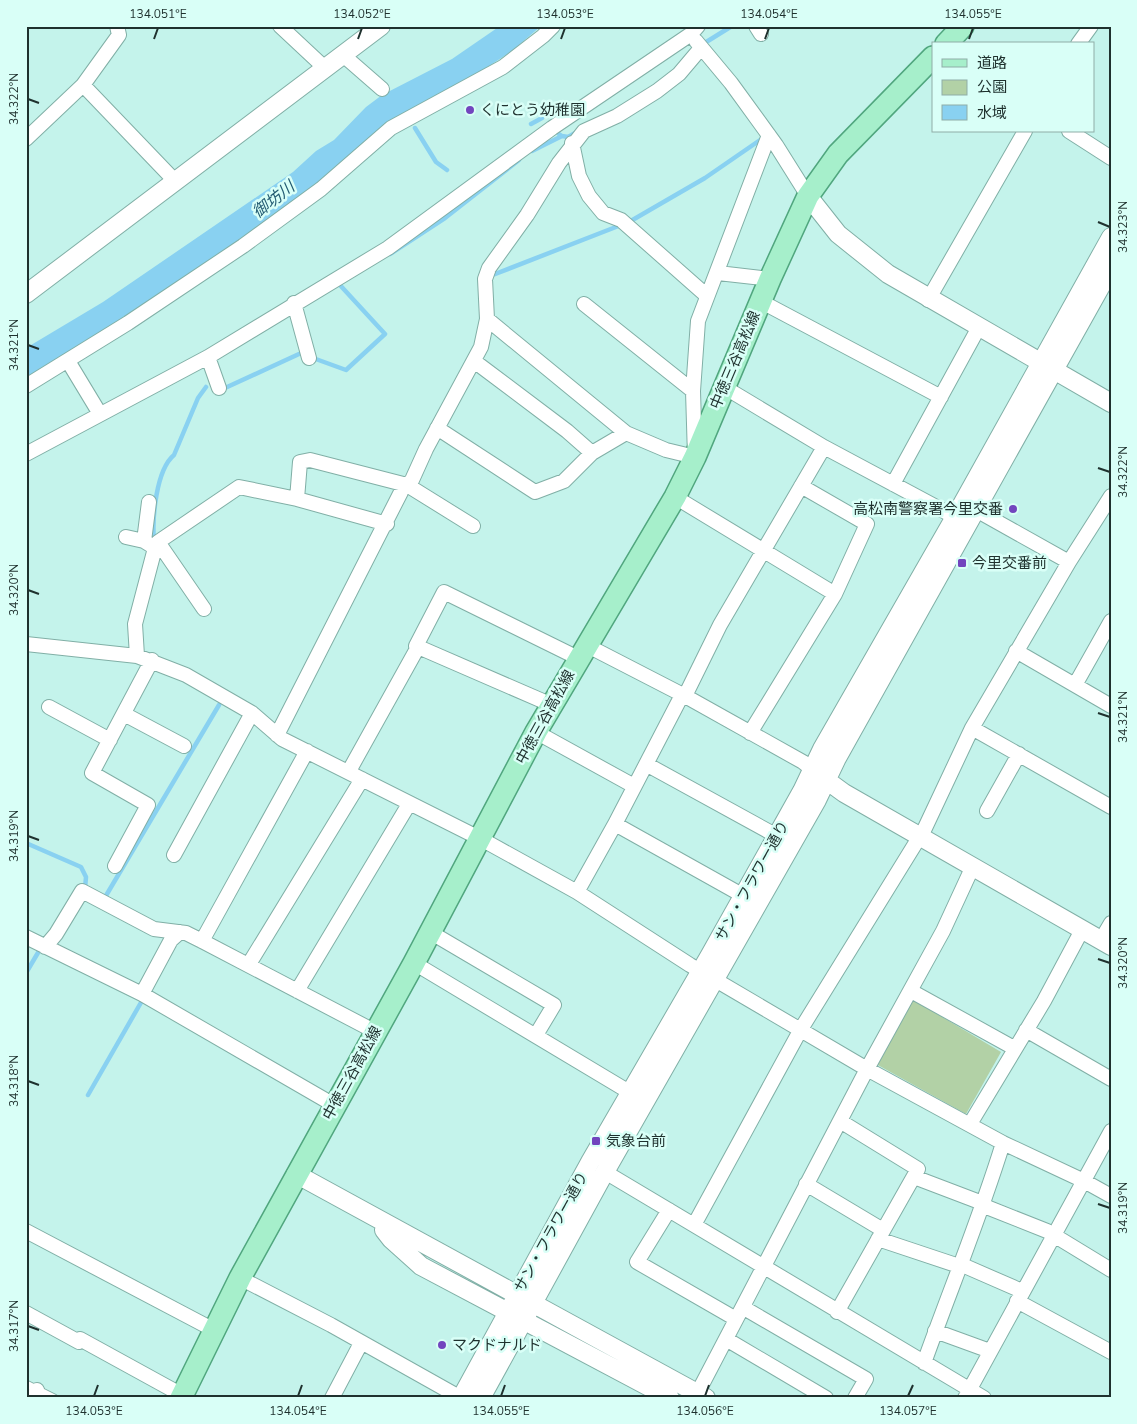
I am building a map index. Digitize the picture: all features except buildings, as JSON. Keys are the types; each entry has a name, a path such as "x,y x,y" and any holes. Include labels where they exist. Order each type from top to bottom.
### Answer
{"main road":[{"path":"948,42 963,26"},
{"name":"中徳三谷高松線","path":"181,1397 240,1278 374,1031 414,962 536,732 675,497 695,457 760,301 808,196 838,154 932,57"}],"street":[{"path":"27,137 83,85 119,35 117,26"},
{"path":"280,26 326,68"},
{"path":"26,294 381,26"},
{"path":"26,386 68,361 243,246 321,189 390,128 503,67 543,36 552,26"},
{"path":"1079,42 1091,26"},
{"path":"26,454 208,356 388,248 587,104 695,30 701,48 731,83 769,135 808,196 838,234 888,274 928,300 1111,403"},
{"path":"277,735 359,573 387,524 402,490 412,480 437,428 481,346 487,319 485,280 489,268 527,215 572,144 584,131 617,116 657,91 679,74 701,48"},
{"path":"343,55 382,89"},
{"path":"83,85 176,182"},
{"path":"587,104 593,126"},
{"path":"928,300 1024,132"},
{"path":"1071,132 1111,158"},
{"path":"487,319 626,433 666,450 695,457 693,391 698,321 718,273 758,159 769,135"},
{"path":"572,144 579,176 589,196 603,213 621,220 707,296"},
{"path":"1048,367 1111,237"},
{"path":"1048,367 1111,268"},
{"path":"718,273 770,278"},
{"path":"760,301 941,397"},
{"path":"294,303 309,358"},
{"path":"584,304 693,391"},
{"path":"894,484 979,327"},
{"path":"208,356 219,388"},
{"path":"68,361 100,414"},
{"path":"474,361 567,431 592,454"},
{"name":"サン・フラワー通り","path":"482,1398 605,1172 708,975 965,510 1048,367"},
{"path":"724,388 824,447 894,484 965,510 1069,562"},
{"path":"437,428 535,492 564,481 592,454 626,433"},
{"path":"577,892 720,625 824,447"},
{"path":"297,499 300,462 310,460 407,486 473,526"},
{"path":"750,733 835,594 867,524 801,486"},
{"path":"152,544 239,487 297,499 387,524"},
{"path":"675,497 835,594"},
{"path":"137,656 135,624 152,544 149,502"},
{"path":"694,1225 801,1029 920,836 972,728 1069,562 1109,505"},
{"path":"126,537 152,544 204,609"},
{"path":"349,771 418,647 416,646 444,592 683,695 803,762 844,793 1106,943 1111,923"},
{"path":"1075,685 1111,621"},
{"path":"26,644 137,656 152,660 186,675 252,713 267,724 277,735 409,804 479,838 577,892 708,975 867,1069 1003,1143 1084,1181 1111,1196"},
{"path":"418,647 552,705"},
{"path":"1016,652 1111,706"},
{"path":"115,866 148,805 92,773 152,660"},
{"path":"49,707 110,740"},
{"path":"174,855 252,713"},
{"path":"124,714 184,746"},
{"path":"972,728 1111,807"},
{"path":"536,732 634,786"},
{"path":"202,941 307,751"},
{"path":"987,811 1019,754"},
{"path":"646,764 777,836"},
{"name":"サン・フラワー通り","path":"461,1398 601,1143 708,975 742,895 777,836 820,775"},
{"path":"248,964 362,778"},
{"path":"297,991 409,804"},
{"path":"615,824 742,895"},
{"path":"296,1174 378,1221 390,1239 421,1266 512,1303 700,1396 762,1266 943,931 973,866"},
{"path":"45,947 56,934 82,891 154,930 180,932 202,941 374,1031"},
{"path":"970,1124 1082,930"},
{"path":"142,994 171,940 180,932"},
{"path":"430,932 554,1005 536,1035"},
{"path":"26,937 142,994 334,1105"},
{"path":"414,962 632,1093"},
{"path":"911,990 1014,1048"},
{"path":"1026,1030 1111,1079"},
{"path":"837,1312 918,1169 840,1121"},
{"path":"967,1393 1111,1131"},
{"path":"924,1363 959,1265 984,1205 1003,1143"},
{"path":"605,1172 924,1363 967,1393 984,1398"},
{"path":"914,1177 1053,1235 1111,1270"},
{"path":"806,1184 880,1234 959,1265 1020,1296 1111,1352"},
{"path":"669,1210 637,1262 866,1379 855,1398"},
{"path":"26,1232 214,1330"},
{"path":"240,1278 331,1325 461,1398"},
{"path":"528,1311 670,1398"},
{"path":"26,1313 80,1340 181,1397"},
{"path":"935,1331 990,1351"},
{"path":"726,1338 826,1398"},
{"path":"332,1398 361,1343"}],"lane":[{"path":"32,1391 54,1398"}],"green space":[{"path":"912,999 1001,1052 966,1114 876,1064"}],"water":[{"name":"御坊川","path":"500,26 541,26 512,51 466,81 293,207 26,380 26,348 103,302 293,172 316,151 334,140 366,107 382,95 452,59"}],"waterway":[{"path":"703,44 732,26"},
{"path":"531,124 542,118"},
{"path":"415,128 436,162 447,170"},
{"path":"562,136 568,137 577,132"},
{"path":"532,151 562,136 559,134"},
{"path":"629,222 705,178 763,138"},
{"path":"390,254 445,218 519,160"},
{"path":"490,276 621,225"},
{"path":"313,358 346,370 385,334 340,283"},
{"path":"225,388 299,354"},
{"path":"154,541 156,495 159,483 168,462 174,455 198,398 206,387"},
{"path":"104,899 219,705"},
{"path":"26,843 81,867 86,877 85,889"},
{"path":"26,973 39,951"},
{"path":"88,1095 143,999"}],"place":[{"name":"くにとう幼稚園","path":"470,110"},
{"name":"高松南警察署今里交番","path":"1013,509"},
{"name":"今里交番前","path":"962,563"},
{"name":"気象台前","path":"596,1141"},
{"name":"マクドナルド","path":"442,1345"}]}
